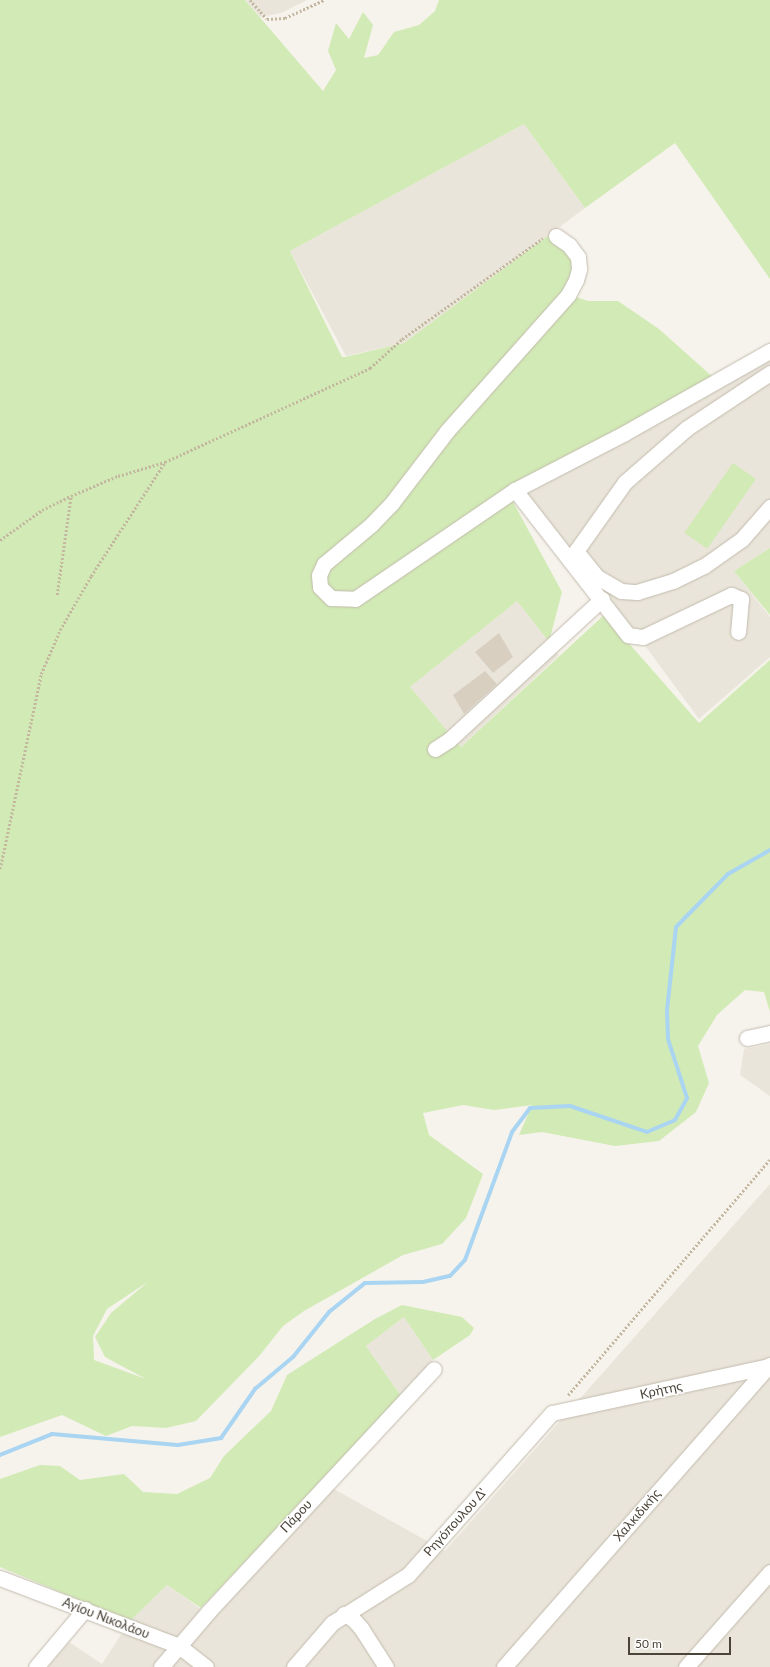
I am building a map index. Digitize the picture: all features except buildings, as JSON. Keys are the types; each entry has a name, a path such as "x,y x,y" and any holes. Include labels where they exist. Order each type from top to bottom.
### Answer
{"street":[{"path":"556,236 568,245 578,257 578,274 568,295 447,431 392,503 372,524 324,564 319,575 320,586 331,598 355,599 515,490 623,434 770,350"},
{"path":"576,551 625,482 687,428 770,373"},
{"path":"515,490 602,599 628,635 643,637 731,595 741,599 738,632"},
{"path":"554,523 597,577 621,592 637,592 673,581 704,566 742,539 770,507"},
{"path":"435,749 449,740 602,599"},
{"path":"747,1038 770,1033"},
{"name":"Κρήτης","path":"552,1413 769,1366"},
{"name":"Χαλκιδικής","path":"504,1667 769,1366"},
{"name":"Πάρου","path":"161,1667 434,1369"},
{"name":"Ρηγόπουλου Δ'","path":"294,1667 322,1633 344,1614 408,1575 552,1413"},
{"path":"686,1667 768,1577"},
{"name":"Αγίου Νικολάου","path":"0,1578 85,1609 179,1646 206,1667"},
{"path":"36,1667 85,1609"},
{"path":"344,1614 353,1619 361,1628 386,1667"}],"path":[{"path":"250,0 267,20 285,18 324,0"},
{"path":"0,540 42,510 71,496 118,476 165,462 370,368 402,339 543,237 556,236"},
{"path":"0,869 41,674 60,630 91,576 165,462"},
{"path":"57,595 71,496"},
{"path":"552,1413 770,1159"}],"shaded area":[{"path":"246,0 307,0 281,13 260,17"},
{"path":"524,124 585,208 404,343 346,356 290,251"},
{"path":"770,350 770,548 734,571 770,617 770,657 699,719 612,601 526,493 715,379"},
{"path":"517,601 559,655 461,747 410,687"},
{"path":"770,1044 770,1096 740,1075 744,1049"},
{"path":"770,1184 770,1667 48,1667 69,1642 102,1664 130,1621 167,1585 212,1617 332,1488 445,1551"},
{"path":"404,1317 433,1360 401,1396 366,1346"}],"green space":[{"path":"0,0 245,0 323,91 336,70 328,51 336,23 349,39 363,12 373,25 364,58 378,55 394,32 419,25 435,11 439,0 770,0 770,279 675,143 585,208 524,124 290,251 342,357 345,357 404,343 557,229 584,261 585,281 576,297 588,301 618,301 659,329 715,379 506,489 562,592 549,642 517,601 410,687 461,747 604,615 699,723 770,660 770,1012 764,992 745,990 717,1015 698,1046 709,1083 696,1112 659,1141 615,1146 542,1132 519,1135 532,1105 494,1110 463,1105 423,1113 429,1135 483,1174 466,1218 442,1244 403,1255 304,1311 283,1326 260,1355 196,1421 166,1428 132,1426 106,1436 62,1415 0,1437","holes":["149,1281 111,1313 95,1337 105,1357 146,1379 94,1360 93,1336 107,1309"]},
{"path":"733,463 756,479 707,549 684,533"},
{"path":"770,548 770,615 734,571"},
{"path":"402,1305 462,1317 474,1328 470,1335 433,1360 404,1317 366,1346 401,1396 201,1608 167,1585 130,1621 0,1567 0,1479 40,1465 60,1466 80,1480 124,1474 143,1492 177,1494 210,1478 224,1456 271,1411 287,1375 375,1319"}],"waterway":[{"path":"0,1455 52,1434 178,1445 221,1438 255,1389 293,1357 329,1312 365,1283 423,1282 450,1276 465,1260 512,1132 530,1108 570,1106 647,1132 675,1120 687,1098 668,1039 667,1010 676,927 728,874 770,850"}]}
